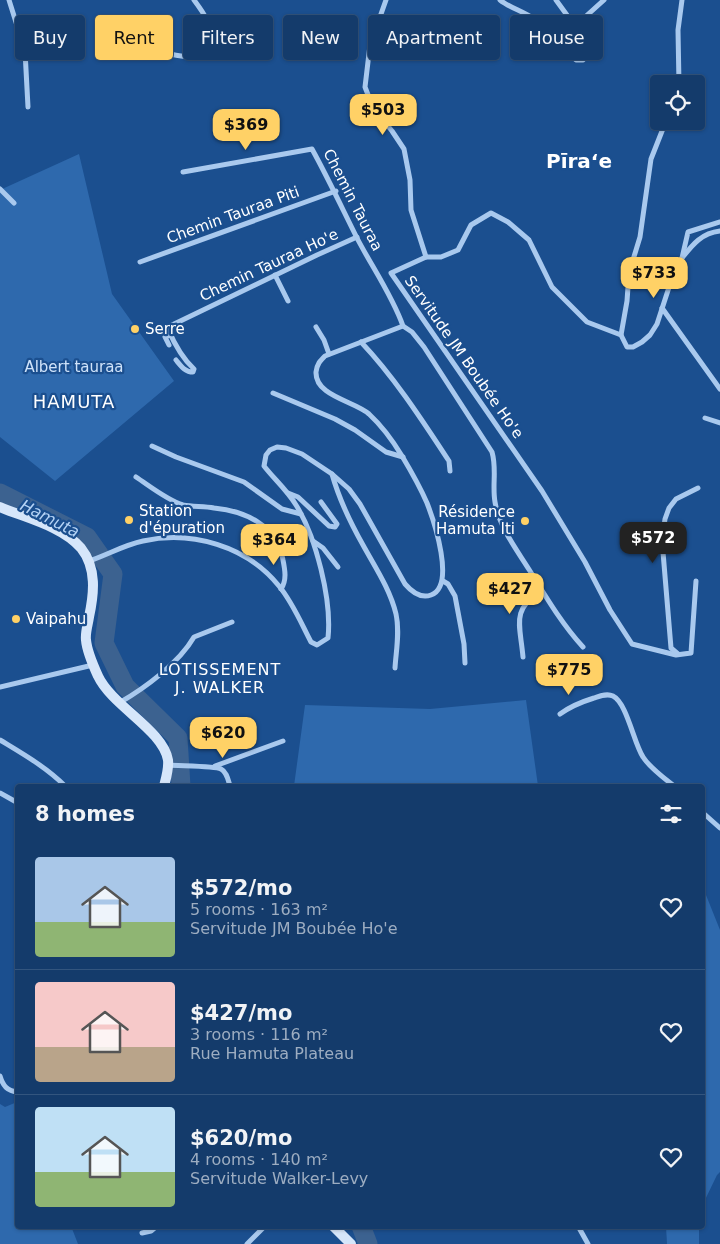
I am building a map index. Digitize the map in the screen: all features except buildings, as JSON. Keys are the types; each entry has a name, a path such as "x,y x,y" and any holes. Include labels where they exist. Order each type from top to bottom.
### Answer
{"main road":[{"path":"0,507 51,527 71,539 92,560 94,594 86,640 93,665 101,682 122,701 159,742 171,765 165,784"},
{"path":"336,1229 348,1243"}],"street":[{"path":"9,0 25,51 28,107"},
{"path":"173,54 193,56 209,46 212,36 209,25 194,0"},
{"name":"Servitude JM Boubée Ho'e","path":"386,0 370,45 365,87 379,115 392,130 404,149 410,180 411,210 426,257 391,273 542,491 585,562 610,610 632,644 650,650 679,655 691,653 696,581"},
{"path":"500,0 508,6 529,15"},
{"path":"556,0 566,15"},
{"path":"587,15 604,0"},
{"path":"679,75 678,30 682,0"},
{"path":"662,130 651,159 640,237 629,273 627,301 621,335 627,347 642,342 650,335 657,324 672,275 682,258 697,240 706,234 720,231"},
{"name":"Chemin Tauraa","path":"183,172 312,149 336,191 357,237 396,308 403,326"},
{"path":"0,189 14,203"},
{"name":"Chemin Tauraa Piti","path":"140,262 336,191"},
{"path":"426,257 441,257 458,250 470,226 491,213 508,222 529,240 552,287 587,322 621,335"},
{"path":"682,258 688,232 720,222"},
{"name":"Chemin Tauraa Ho'e","path":"171,335 168,329 170,326 357,237"},
{"path":"275,276 288,301"},
{"path":"662,308 720,389"},
{"path":"92,560 143,541 164,538 186,537 208,541 228,548 265,572 291,603 311,642 317,646 323,643 328,638 328,610 313,541 301,514 288,494 264,466 266,455 270,450 277,447 302,454 332,474 349,489 360,504 405,584 412,592 420,596 430,595 437,591 443,581 443,568 435,526 427,505 403,457 390,438 368,413 324,390 318,384 316,377 319,361 329,354 403,326 412,332 424,347 492,452 495,461 495,502 499,515 512,541 541,589 572,634 583,646"},
{"path":"316,327 324,340 329,354"},
{"path":"169,345 165,337 171,335 186,360 194,368 193,372 188,372 176,360"},
{"path":"361,342 377,359 408,400 449,461 450,471"},
{"path":"273,393 335,419 355,430 386,452 403,457"},
{"path":"705,418 720,422"},
{"path":"152,446 244,482 282,508 301,514"},
{"path":"332,474 348,518 378,571 396,615 398,632 395,668"},
{"path":"136,477 172,500 182,504 242,513 259,522 270,532 278,544 282,555 285,585 281,590"},
{"path":"679,655 671,648 662,540 665,519 669,508 676,499 698,488"},
{"path":"288,494 298,497 330,526 335,527 337,524 334,518 322,502"},
{"path":"313,541 323,548 338,567"},
{"path":"443,581 448,584 455,596 464,644 465,663"},
{"path":"523,657 519,618 526,602 541,589"},
{"path":"122,701 138,691 188,648 194,637 232,622"},
{"path":"0,687 93,665"},
{"path":"560,714 570,706 604,695 612,696 618,700 643,758 672,784"},
{"path":"0,740 32,759 53,774 63,784"},
{"path":"171,765 190,767 215,766 283,741"},
{"path":"215,766 222,769 227,775 229,784"},
{"path":"0,793 15,801"},
{"path":"705,815 720,828"},
{"path":"0,1076 7,1089 15,1091"},
{"path":"142,1233 154,1229"},
{"path":"247,1244 262,1229"},
{"path":"580,1229 588,1244"}],"green space":[{"name":"Albert tauraa","path":"79,154 112,294 174,381 55,481 0,437 0,190"},
{"path":"526,700 538,784 294,784 305,705 430,709"},
{"path":"705,892 720,930 720,1172 705,1200"},
{"path":"15,1103 15,1229 72,1229 78,1244 0,1244 0,1104 5,1107"},
{"path":"666,1229 699,1229 699,1244 667,1244"}],"waterway":[{"name":"Hamuta","path":"0,493 87,537 113,574 104,643 125,686 178,738 181,784"},
{"name":"Hamuta","path":"362,1229 368,1244"}],"place":[{"name":"Serre","path":"135,329"},
{"name":"Station d'épuration","path":"129,520"},
{"name":"Résidence Hamuta Iti","path":"525,521"},
{"name":"Vaipahu","path":"16,619"}],"district":[{"name":"Pīraʻe","path":"579,161"},
{"name":"HAMUTA","path":"74,402"},
{"name":"LOTISSEMENT J. WALKER","path":"220,678"}]}
